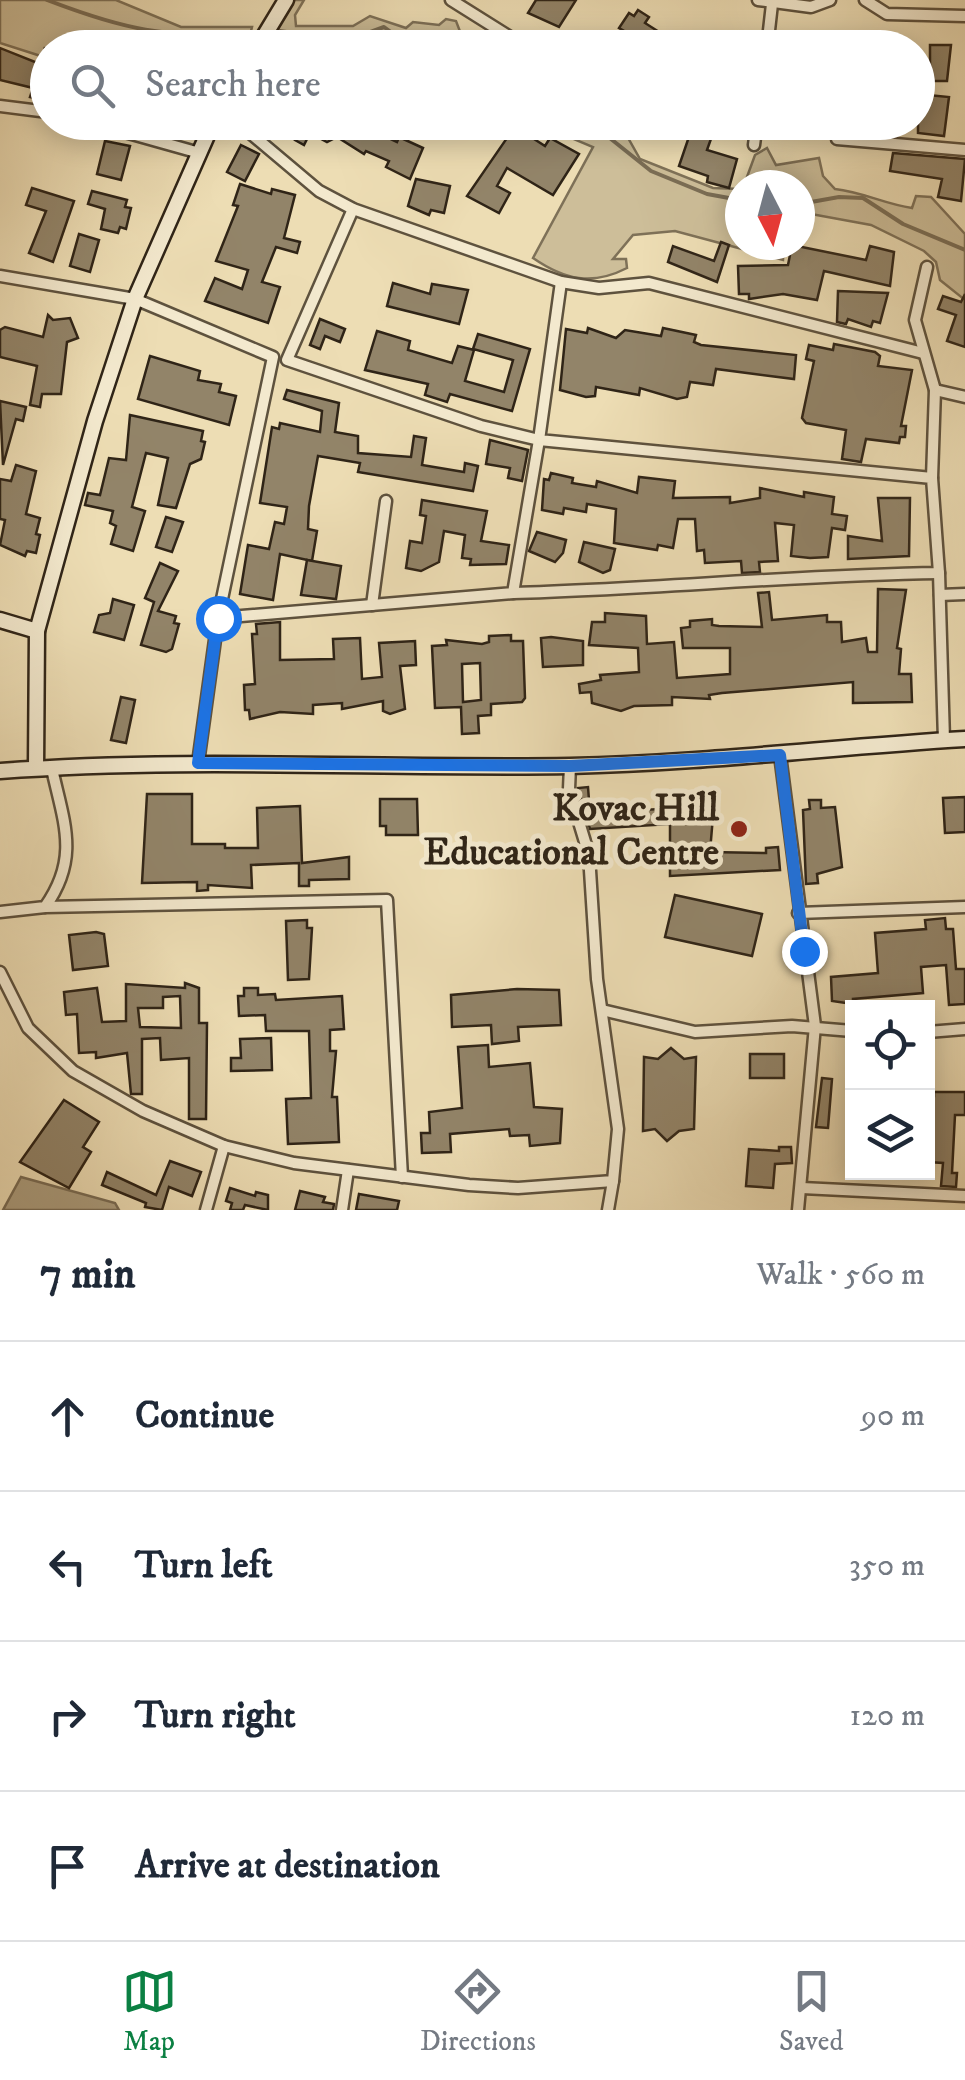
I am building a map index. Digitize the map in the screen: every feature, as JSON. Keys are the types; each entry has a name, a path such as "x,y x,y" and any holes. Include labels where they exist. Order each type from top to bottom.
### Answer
{"street":[{"path":"268,30 286,0"},
{"path":"451,0 499,30"},
{"path":"758,0 811,7 830,0"},
{"path":"866,0 887,14 965,16"},
{"path":"768,30 772,4"},
{"path":"0,106 30,110"},
{"path":"153,140 196,152"},
{"path":"45,907 64,876 68,856 44,768 38,631 96,421 136,299 203,140"},
{"path":"257,140 290,169 353,210 561,282 599,288 649,282 923,353"},
{"path":"754,145 755,140"},
{"path":"849,140 965,150"},
{"path":"287,360 353,210"},
{"path":"927,267 915,320 935,390 932,478 944,740"},
{"path":"2,279 136,299 273,357 481,426 538,440 932,478"},
{"path":"512,594 561,282"},
{"path":"198,763 218,618 273,357"},
{"path":"935,390 965,398"},
{"path":"372,604 386,500"},
{"path":"218,618 786,576 939,573"},
{"path":"940,595 965,594"},
{"path":"0,620 38,631"},
{"path":"0,771 198,763 570,766 780,755 965,739"},
{"path":"780,755 815,1026 798,1210"},
{"path":"570,766 570,789 590,868 602,1010 618,1129 608,1210"},
{"path":"0,912 45,907 387,900 402,1176"},
{"path":"798,913 965,908"},
{"path":"0,972 5,999 28,1028 73,1071 143,1111 224,1146 254,1156 348,1170 518,1188 612,1181"},
{"path":"602,1010 694,1032 815,1026 845,1030"},
{"path":"935,1031 965,1029"},
{"path":"206,1210 224,1146"},
{"path":"342,1210 348,1170"},
{"path":"802,1188 965,1196"}],"shaded area":[{"path":"0,0 116,0 181,27 252,27 30,30 30,53 0,43"},
{"path":"292,0 304,0 295,15 296,26 353,26 370,16 406,28 413,22 439,25 446,19 456,21 459,30 278,30"},
{"path":"576,140 629,140 640,159 713,188 725,188 725,244 675,231 633,235 613,259 626,259 627,268 590,279 568,276 533,258 593,147"},
{"path":"767,148 776,165 819,158 823,176 835,189 892,204 912,208 916,196 931,197 965,234 965,300 940,280 936,262 924,251 871,225 815,215 815,170 750,170 755,155"},
{"path":"21,1177 115,1203 119,1210 3,1210"}],"building":[{"path":"536,0 576,0 559,27 528,13"},
{"path":"638,10 649,17 645,23 656,30 619,28 629,13 634,16"},
{"path":"935,45 951,45 947,81 935,81"},
{"path":"0,48 30,60 30,87 0,80"},
{"path":"935,96 949,97 944,136 935,135"},
{"path":"342,140 406,140 423,148 410,179 386,167 389,161 366,151 364,154"},
{"path":"506,140 536,140 545,146 554,140 579,154 553,195 507,168 497,186 510,193 499,213 467,196"},
{"path":"688,140 711,140 707,150 737,159 734,170 725,170 725,187 707,182 708,176 679,166"},
{"path":"105,141 130,146 121,180 97,174"},
{"path":"241,145 259,154 245,181 227,172"},
{"path":"893,153 965,159 961,201 938,197 942,179 890,171"},
{"path":"416,179 450,186 444,213 431,210 429,215 408,206"},
{"path":"240,184 271,194 272,189 295,195 284,238 300,242 297,253 276,247 262,282 280,287 268,323 205,301 215,278 242,289 248,270 216,261 238,206 233,205"},
{"path":"32,188 74,201 53,262 29,253 46,211 26,205"},
{"path":"92,191 127,200 125,207 131,208 126,229 120,227 118,233 101,229 105,209 88,204"},
{"path":"79,234 99,240 90,272 70,266"},
{"path":"721,242 725,244 717,282 668,262 673,246 714,261"},
{"path":"870,246 894,252 890,286 824,271 817,300 783,294 749,299 749,294 739,294 738,266 788,265 789,260 815,260 815,250 866,260"},
{"path":"393,283 430,294 432,284 468,290 459,324 387,306"},
{"path":"838,291 888,293 880,323 873,321 871,327 848,319 846,324 837,322"},
{"path":"965,294 965,347 947,341 956,315 938,309 943,296 961,302"},
{"path":"48,315 53,320 70,318 78,338 67,342 61,394 42,394 40,407 30,405 37,366 0,357 0,330 5,327 43,337"},
{"path":"320,319 345,329 340,342 325,336 320,349 310,345"},
{"path":"588,328 616,338 625,330 661,336 663,328 696,335 694,342 701,345 796,355 794,379 716,369 713,385 690,382 687,397 677,399 640,388 639,395 596,387 595,396 586,397 560,390 566,329 587,333"},
{"path":"377,331 410,341 408,350 452,363 458,346 474,350 465,381 504,392 513,360 473,349 478,334 530,349 512,411 450,394 447,402 425,395 428,384 365,370"},
{"path":"834,344 875,352 880,356 878,366 912,370 901,426 906,426 905,437 900,437 899,443 866,439 861,462 842,459 846,430 806,423 802,418 814,361 806,359 809,345 833,350"},
{"path":"150,356 200,371 198,380 221,384 219,392 236,396 229,425 138,399"},
{"path":"287,390 339,403 335,432 358,436 358,453 411,457 414,436 426,438 422,465 464,472 465,463 478,466 473,491 358,472 360,463 318,456 309,506 308,529 317,531 312,561 280,554 273,600 240,594 248,545 269,549 275,522 284,524 287,507 260,503 272,427 279,429 280,423 320,432 322,411 284,399"},
{"path":"0,401 26,407 23,421 16,419 3,465"},
{"path":"130,415 203,431 201,441 205,442 201,459 190,464 176,508 158,505 168,458 146,453 132,507 145,511 133,551 111,544 116,526 110,523 113,511 85,505 88,493 100,495 109,458 126,460"},
{"path":"490,440 528,450 522,481 508,478 510,468 486,464"},
{"path":"16,465 36,471 26,514 40,518 36,534 40,535 36,553 27,551 25,556 0,545 5,520 0,519 0,479 11,481"},
{"path":"551,473 573,478 572,483 596,487 597,481 637,493 639,477 675,481 673,498 730,497 730,503 760,498 760,488 804,497 804,492 834,497 832,514 847,516 845,530 832,528 828,557 810,558 791,556 794,525 775,523 778,561 759,562 760,572 742,573 741,561 705,563 704,550 697,551 695,519 678,519 673,548 658,545 657,550 614,543 616,509 587,504 586,512 564,508 563,514 542,510 544,479 549,480"},
{"path":"878,498 910,498 909,556 848,559 848,536 882,541"},
{"path":"422,500 487,511 481,541 509,545 506,564 470,565 471,559 462,558 465,535 444,531 439,562 421,571 406,568 410,541 422,543 426,516 420,515"},
{"path":"166,517 183,522 172,552 156,547"},
{"path":"537,532 566,540 563,553 555,562 529,551"},
{"path":"584,542 615,549 610,570 603,573 579,562"},
{"path":"307,560 341,566 336,599 301,595"},
{"path":"160,563 178,571 158,611 176,616 174,623 179,624 172,649 166,652 141,645 154,602 145,598"},
{"path":"878,589 906,590 897,648 901,649 899,674 911,674 912,702 853,703 853,682 722,693 709,695 710,699 672,697 672,705 634,706 621,711 592,703 591,692 580,693 579,684 601,680 600,675 639,672 638,648 589,645 592,622 605,622 605,613 646,616 647,644 674,642 677,678 730,674 730,648 683,648 681,628 690,627 690,621 712,619 712,625 762,627 758,593 769,592 772,620 827,615 827,622 841,622 842,642 866,638 868,652 877,652"},
{"path":"113,599 134,605 124,640 94,632 99,615 110,613"},
{"path":"280,622 280,660 334,659 333,639 360,638 362,679 382,677 379,643 415,641 416,665 400,666 405,709 390,714 383,711 383,701 342,709 342,703 313,705 313,714 280,712 250,719 249,710 245,710 244,685 255,684 252,634 257,634 256,624"},
{"path":"511,635 511,641 523,641 525,698 522,702 491,704 491,715 478,716 479,733 462,734 461,707 435,708 432,646 447,645 446,640 482,644 489,642 489,636","holes":["480,663 481,700 463,702 462,664"]},
{"path":"541,638 583,641 583,665 543,667"},
{"path":"121,697 135,700 126,743 111,740"},
{"path":"588,787 590,813 695,807 696,814 713,816 710,852 766,853 766,848 778,847 780,870 670,876 670,824 590,829 578,788"},
{"path":"147,794 192,794 192,844 225,844 225,848 258,848 257,808 300,806 302,863 349,857 349,879 309,880 309,886 299,886 299,863 251,865 252,888 208,885 208,890 197,891 197,882 142,883"},
{"path":"965,797 965,832 945,833 943,798"},
{"path":"380,799 417,799 418,835 386,835 386,826 380,826"},
{"path":"809,800 821,800 821,808 835,807 842,867 817,874 818,883 806,884 803,810 810,809"},
{"path":"675,895 762,914 752,956 665,937"},
{"path":"945,918 946,929 953,929 956,969 965,969 965,1004 949,1005 946,965 921,967 923,993 832,1001 831,977 878,973 875,933 926,929 925,920"},
{"path":"307,920 307,928 312,928 309,979 288,980 286,921"},
{"path":"104,934 108,966 73,970 69,935"},
{"path":"185,983 199,988 199,1023 207,1023 206,1119 189,1119 189,1058 161,1060 160,1038 142,1039 142,1094 131,1094 127,1053 96,1058 96,1052 79,1053 77,1014 66,1015 64,992 97,988 102,1022 126,1021 126,984 185,988","holes":["180,996 181,1028 140,1027 138,1008 163,1008 163,997"]},
{"path":"244,988 258,988 258,995 275,994 276,1000 342,996 344,1029 330,1030 330,1051 336,1051 332,1097 337,1097 339,1142 288,1144 286,1099 311,1098 309,1031 266,1031 265,1015 239,1016 238,996 244,996"},
{"path":"559,990 561,1025 518,1027 519,1041 492,1044 491,1025 452,1027 451,995"},
{"path":"271,1038 272,1070 231,1071 231,1058 241,1058 240,1039"},
{"path":"488,1045 489,1067 530,1063 534,1107 562,1109 560,1143 530,1146 529,1135 510,1136 509,1129 450,1134 451,1152 422,1153 421,1133 430,1133 429,1112 462,1108 458,1047"},
{"path":"671,1048 684,1059 696,1057 694,1129 679,1131 667,1141 655,1129 643,1131 644,1057 658,1059"},
{"path":"750,1054 784,1054 784,1078 750,1078"},
{"path":"822,1078 832,1079 828,1128 816,1127"},
{"path":"935,1092 965,1092 965,1115 955,1115 952,1173 957,1173 956,1187 941,1186 943,1163 935,1162"},
{"path":"64,1100 99,1122 83,1147 91,1152 69,1188 20,1162"},
{"path":"779,1147 791,1147 792,1163 775,1164 773,1188 746,1186 749,1149 779,1151"},
{"path":"170,1161 201,1172 192,1196 169,1187 162,1210 145,1207 146,1203 102,1185 107,1172 156,1195"},
{"path":"230,1188 255,1196 256,1192 268,1195 268,1210 245,1205 243,1210 230,1210 232,1203 226,1201"},
{"path":"300,1191 325,1197 323,1202 334,1204 333,1210 295,1210"},
{"path":"359,1194 399,1201 397,1210 356,1210"}],"waterway":[{"path":"47,0 146,30"},
{"path":"376,30 388,30"},
{"path":"612,140 651,171 725,197"},
{"path":"815,201 863,198 903,224 965,250"}],"place":[{"name":"Kovac Hill Educational Centre","path":"739,829"}],"route":[{"path":"218,618 198,763 570,766 780,755 804,951"}]}
